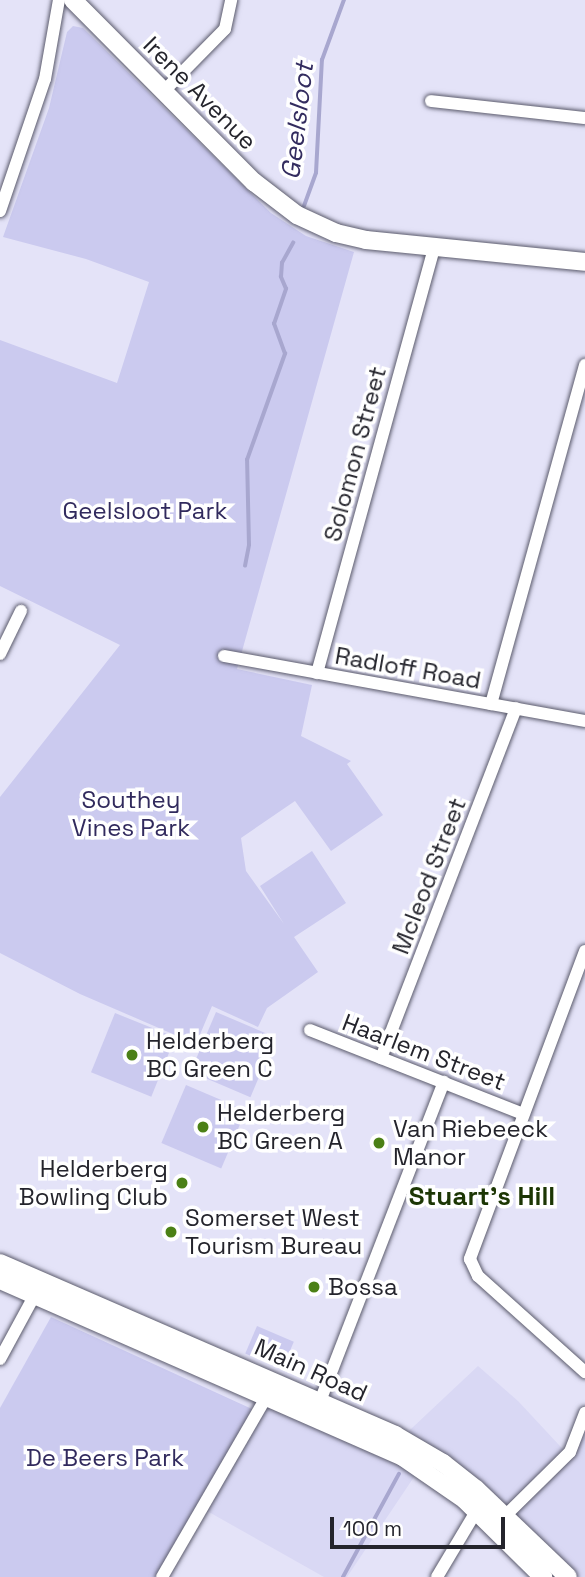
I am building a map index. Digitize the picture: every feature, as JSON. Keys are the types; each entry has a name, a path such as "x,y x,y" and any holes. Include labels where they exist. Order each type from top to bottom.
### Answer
{"main road":[{"name":"Irene Avenue","path":"73,0 254,182 297,215 337,233 366,240 585,262"},
{"name":"Main Road","path":"0,1263 38,1288 267,1396 317,1408 403,1457 434,1476 477,1510 543,1577"},
{"name":"Main Road","path":"0,1280 38,1288 317,1408 395,1435 443,1463 505,1516 568,1577"}],"street":[{"path":"0,211 42,91 59,0"},
{"path":"164,91 225,29 230,0"},
{"path":"430,101 585,118"},
{"name":"Solomon Street","path":"317,673 434,247"},
{"path":"491,704 585,365"},
{"path":"0,654 21,611"},
{"name":"Radloff Road","path":"224,656 585,721"},
{"name":"Mcleod Street","path":"381,1058 516,709"},
{"path":"585,951 470,1253 471,1264 478,1276 585,1372"},
{"name":"Haarlem Street","path":"310,1030 523,1114"},
{"path":"317,1408 444,1083"},
{"path":"0,1359 38,1288"},
{"path":"162,1577 267,1396"},
{"path":"505,1516 570,1452 585,1413"},
{"path":"437,1577 477,1510"}],"shaded area":[{"path":"478,1366 518,1401 573,1460 585,1433 585,1577 553,1577 484,1507 457,1483 424,1462 347,1577 324,1577 200,1507 271,1389 395,1444"}],"green space":[{"path":"73,26 83,28 271,213 306,236 354,252 237,669 312,685 301,736 351,761 347,764 383,815 331,851 295,801 241,838 246,871 284,924 260,886 312,851 346,903 294,937 318,972 267,1008 258,1027 212,1006 196,1044 80,994 0,953 0,797 120,645 0,586 0,340 117,383 149,282 86,259 3,237 49,108 67,32"},
{"path":"216,1012 276,1037 250,1097 191,1072"},
{"name":"Helderberg BC Green C","path":"115,1013 175,1037 151,1097 91,1072"},
{"name":"Helderberg BC Green A","path":"186,1085 246,1110 221,1168 161,1143"},
{"name":"De Beers Park","path":"51,1317 252,1409 158,1577 0,1577 0,1408"},
{"path":"257,1326 294,1342 282,1369 245,1354"}],"waterway":[{"name":"Geelsloot","path":"304,206 316,173 322,60 344,0"},
{"name":"Geelsloot","path":"245,566 249,545 247,460 285,354 274,324 286,289 281,277 282,263 293,243"},
{"name":"Geelsloot","path":"343,1577 399,1474"}],"place":[{"name":"Helderberg BC Green C","path":"132,1055"},
{"name":"Helderberg BC Green A","path":"203,1127"},
{"name":"Van Riebeeck Manor","path":"379,1143"},
{"name":"Helderberg Bowling Club","path":"182,1183"},
{"name":"Somerset West Tourism Bureau","path":"171,1232"},
{"name":"Bossa","path":"314,1287"}],"district":[{"name":"Stuart's Hill","path":"482,1197"}],"park label":[{"name":"Geelsloot Park","path":"145,511"},
{"name":"Southey Vines Park","path":"131,814"}]}
